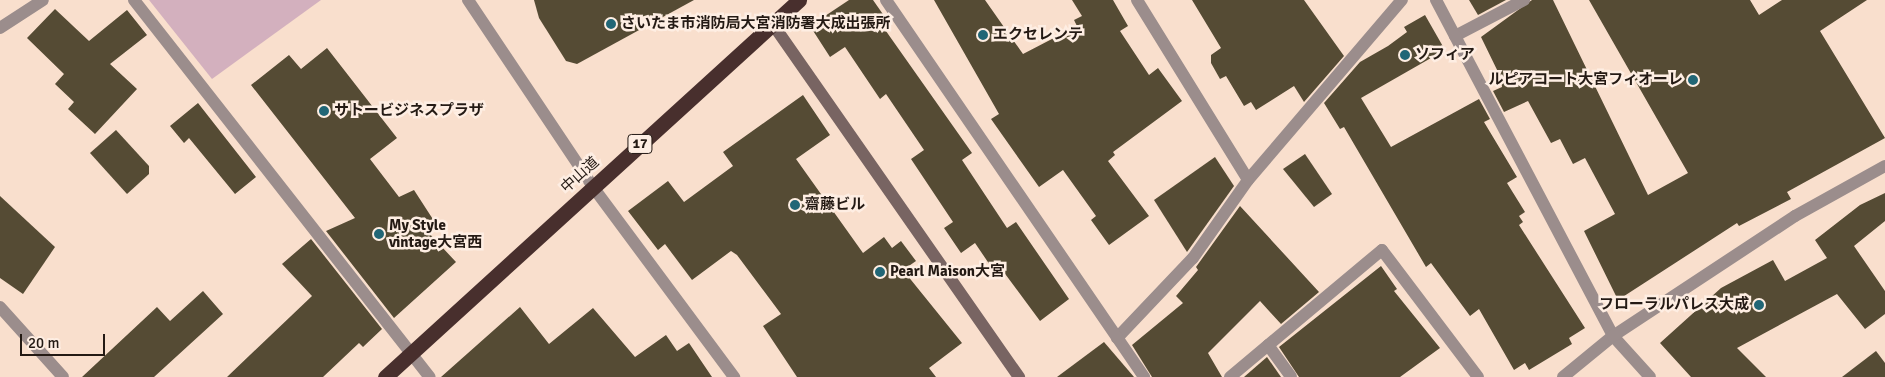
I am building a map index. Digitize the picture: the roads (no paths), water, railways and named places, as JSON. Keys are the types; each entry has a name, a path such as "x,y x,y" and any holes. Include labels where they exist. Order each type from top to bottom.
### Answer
{"highway":[{"name":"中山道","path":"385,377 799,0"}],"street":[{"path":"0,28 43,0"},
{"path":"134,0 430,377"},
{"path":"468,0 592,187 734,377"},
{"path":"886,0 1144,377"},
{"path":"1138,0 1248,180"},
{"path":"1117,338 1193,258 1248,180 1402,0"},
{"path":"1436,0 1613,336 1650,377"},
{"path":"1455,36 1524,0"},
{"path":"772,23 1019,377"},
{"path":"1563,377 1613,336 1795,216 1885,166"},
{"path":"1230,377 1382,250 1478,377"},
{"path":"0,307 63,377"},
{"path":"1268,345 1291,377"}],"place":[{"name":"さいたま市消防局大宮消防署大成出張所","path":"611,24"},
{"name":"エクセレンテ","path":"983,35"},
{"name":"ソフィア","path":"1405,55"},
{"name":"ルピアコート大宮フィオーレ","path":"1693,80"},
{"name":"サトービジネスプラザ","path":"324,111"},
{"name":"齋藤ビル","path":"795,205"},
{"name":"My Style vintage大宮西","path":"379,234"},
{"name":"Pearl Maison大宮","path":"880,272"},
{"name":"フローラルパレス大成","path":"1759,305"}]}
